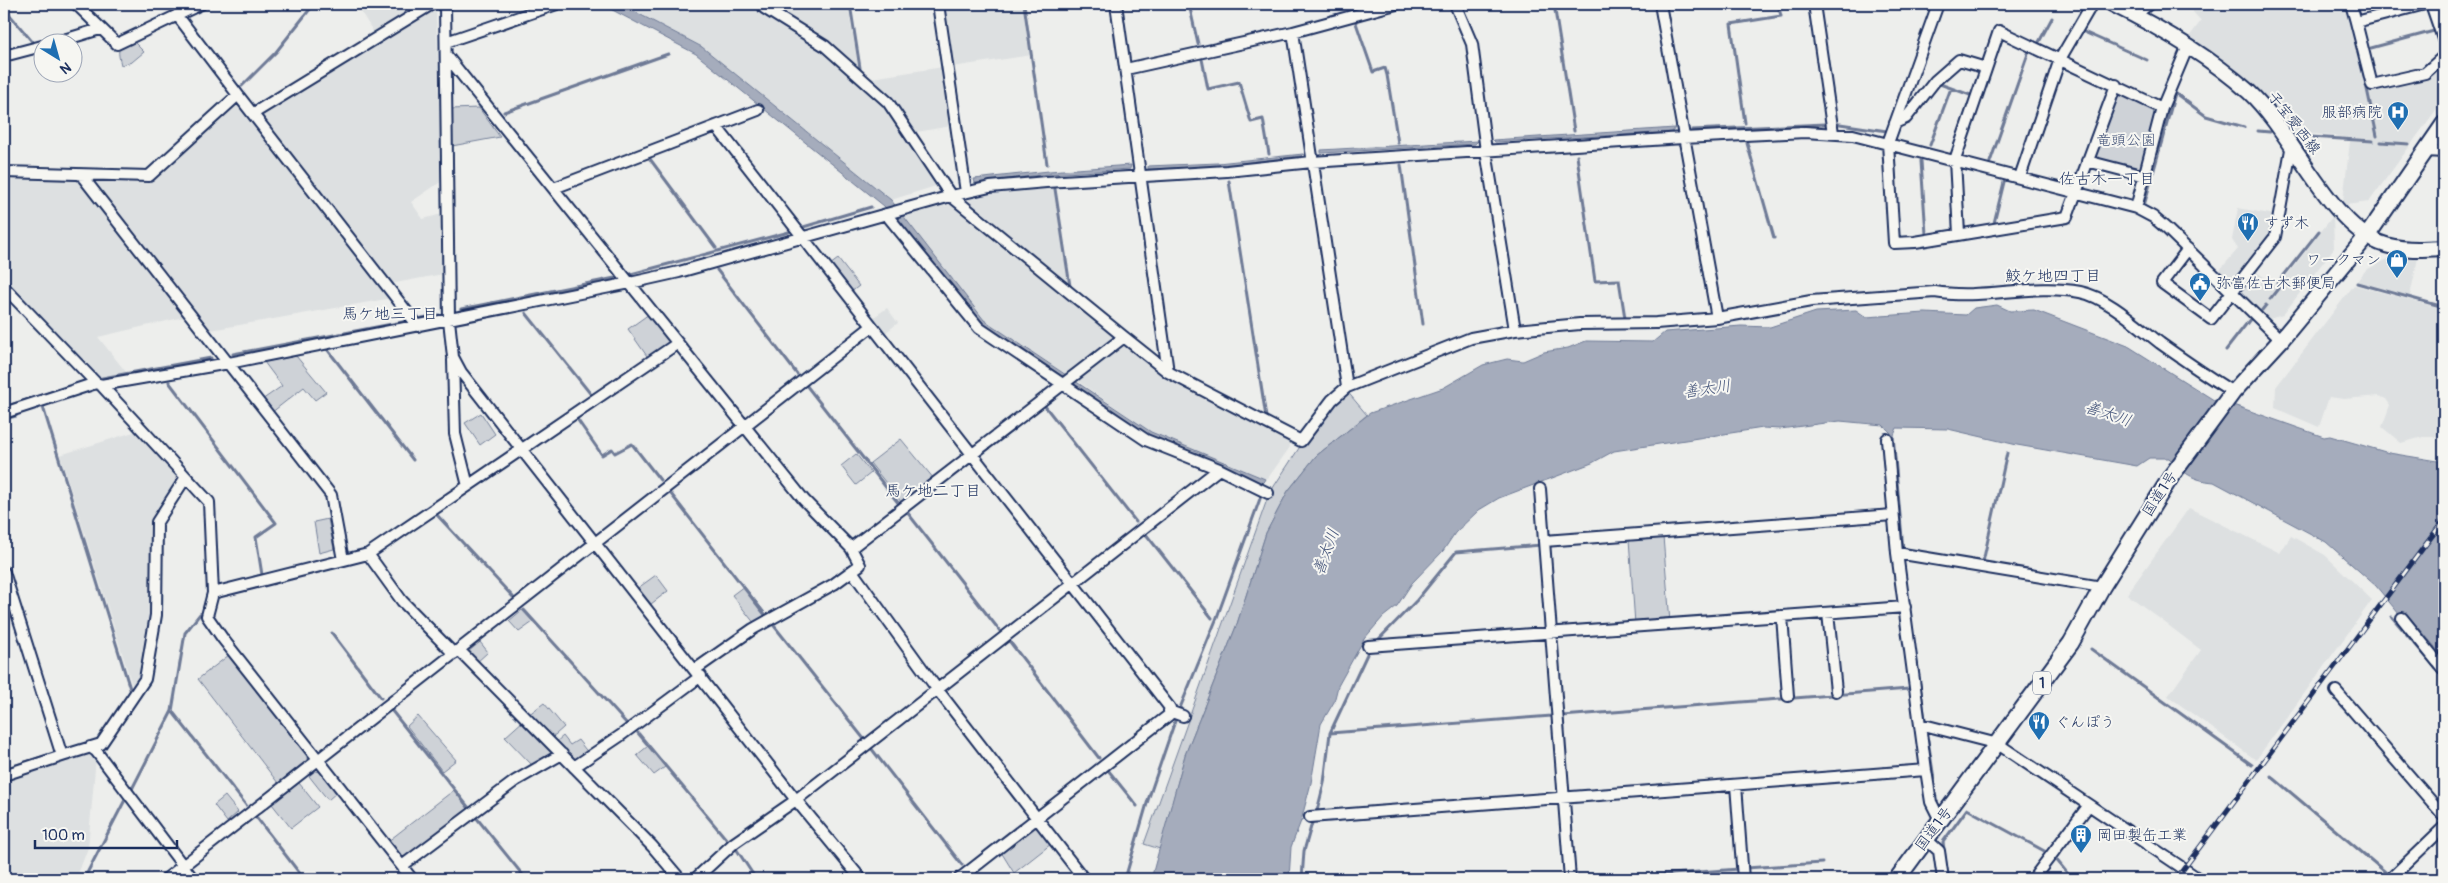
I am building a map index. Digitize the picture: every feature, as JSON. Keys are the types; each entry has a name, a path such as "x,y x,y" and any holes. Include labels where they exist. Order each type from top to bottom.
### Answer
{"highway":[{"name":"国道1号","path":"1896,879 2071,644 2102,587 2172,475 2233,392 2281,340 2367,236 2444,124"}],"main road":[{"name":"子宝愛西線","path":"2112,4 2188,46 2250,93 2292,144 2347,221 2367,236 2380,244 2399,248 2444,248"}],"street":[{"path":"76,4 117,44 200,4"},
{"path":"254,113 432,4"},
{"path":"445,4 449,320 453,357 455,434 468,486"},
{"path":"446,42 557,4"},
{"path":"764,4 764,8 825,46 888,102 951,196 1124,337 1168,372 1301,441 1332,400 1347,387 1471,338 1515,330 1580,324 1656,323 1717,318 1811,301 1926,292 1951,294 2042,290 2079,292 2113,307 2178,356 2233,392"},
{"path":"938,4 966,192"},
{"path":"1116,4 1168,372"},
{"path":"1126,69 1293,32 1366,8 1396,4"},
{"path":"1455,4 1472,44 1486,151 1515,330"},
{"path":"1660,4 1717,318"},
{"path":"1814,4 1833,133"},
{"path":"1938,4 1888,144 1894,243 1915,242 2067,217 2116,85"},
{"path":"2020,177 2060,60 2092,4"},
{"path":"2135,15 2149,4"},
{"path":"2351,4 2372,85 2425,73 2444,56"},
{"path":"2356,22 2425,4"},
{"path":"2431,4 2444,42"},
{"path":"177,15 418,326"},
{"path":"82,34 100,29"},
{"path":"1959,234 1955,160 1999,31 2162,108"},
{"path":"1293,32 1347,387"},
{"path":"2136,208 2162,108 2188,46"},
{"path":"4,56 32,49"},
{"path":"446,55 804,500 851,548 860,564 834,584 753,629 620,736 574,767"},
{"path":"1895,123 1906,118 1935,81 1959,60 1986,68"},
{"path":"4,172 82,176 149,176 238,95"},
{"path":"554,188 758,110"},
{"path":"716,126 1170,708 1168,715 959,879"},
{"path":"4,413 98,384 229,363 630,283 802,238 966,192 1046,182 1227,171 1312,162 1684,138 1833,133 1854,135 1955,160 2136,208 2153,217 2281,340"},
{"path":"2188,249 2162,284 2210,319 2275,237 2292,144"},
{"path":"2425,151 2444,152"},
{"path":"2087,161 2145,176"},
{"path":"82,176 331,495 343,560"},
{"path":"886,214 979,328 1066,380 1146,440 1218,469 1268,493"},
{"path":"4,287 209,502 213,593 207,616 318,761 412,879"},
{"path":"166,879 871,327"},
{"path":"851,548 1124,337"},
{"path":"213,593 368,554 678,343"},
{"path":"453,357 461,372 596,542 796,800 861,879"},
{"path":"1887,439 1897,553 1930,802 1940,820"},
{"path":"695,879 734,842 796,800 1218,469"},
{"path":"4,775 101,744 145,679 156,615 158,522 186,477"},
{"path":"1540,489 1570,879"},
{"path":"1544,540 1894,514"},
{"path":"1897,553 2102,587"},
{"path":"368,554 402,601 562,754 652,846 680,879"},
{"path":"852,571 937,689 1084,879"},
{"path":"4,572 62,756"},
{"path":"1368,646 1905,607"},
{"path":"1828,613 1836,691"},
{"path":"1782,616 1788,696"},
{"path":"2402,618 2444,670"},
{"path":"2336,691 2444,816"},
{"path":"1169,711 1183,716"},
{"path":"1920,724 1998,744 2197,879"},
{"path":"90,747 96,751 194,879"},
{"path":"402,866 515,781 562,754"},
{"path":"1310,817 1926,770"},
{"path":"1736,785 1743,879"},
{"path":"2033,879 2089,805"},
{"path":"2390,879 2444,827"},
{"path":"1926,838 1939,851 1943,879"}],"shaded area":[{"path":"356,4 423,4 374,33"},
{"path":"620,4 758,4 760,11 823,49 887,105 939,185 891,200 702,47"},
{"path":"766,4 848,4 859,73"},
{"path":"943,4 1024,4 1032,55 952,67"},
{"path":"2347,4 2376,136 2368,90 2426,77 2444,64 2444,99 2369,202 2345,205 2343,201 2350,141 2372,142 2373,140 2294,132 2255,90 2224,63 2189,37 2201,21 2187,5"},
{"path":"432,10 436,11 442,181 411,202 423,219 442,214 443,274 390,284 260,114"},
{"path":"943,67 951,126 911,133 865,79"},
{"path":"239,103 392,298 211,330 93,179 150,179 233,104"},
{"path":"4,175 77,178 184,317 98,337 126,372 95,378 4,283"},
{"path":"1054,187 1069,288 970,208 968,200 989,194"},
{"path":"952,204 962,210 1116,334 1115,338 1067,375 984,320 900,215"},
{"path":"2238,208 2275,215 2270,235 2235,282 2229,281 2219,271 2238,249 2232,240"},
{"path":"2333,216 2334,248 2283,315 2269,319 2242,294 2242,289 2255,271 2278,287"},
{"path":"2418,258 2410,296 2357,281 2366,270 2388,259"},
{"path":"2354,285 2444,309 2444,441 2437,437 2423,437 2401,443 2382,427 2390,405 2386,399 2379,396 2344,399 2329,397 2319,427 2275,408 2276,387"},
{"path":"887,308 898,323 885,333 874,317"},
{"path":"1128,345 1171,379 1289,441 1290,447 1268,478 1265,479 1151,432 1075,379 1120,346"},
{"path":"137,431 179,475 180,481 155,518 152,616 144,672 133,688 60,455"},
{"path":"2189,508 2280,553 2291,536 2325,555 2372,600 2256,760 2168,696 2201,650 2127,594"},
{"path":"87,752 96,757 88,848 76,879 4,879 4,778"}],"green space":[{"path":"132,40 144,52 132,62 121,65 119,50 123,45"},
{"name":"竜頭公園","path":"2118,94 2155,111 2157,115 2143,172 2093,160 2115,96"},
{"path":"479,108 500,137 452,146 451,109"},
{"path":"838,259 859,286 851,292 830,265"},
{"path":"649,314 669,340 667,346 649,359 628,329"},
{"path":"296,356 326,392 315,400 304,387 271,413 262,400 282,386 264,362"},
{"path":"1346,390 1367,415 1316,456 1288,491 1266,533 1237,624 1185,755 1160,849 1144,844 1269,494 1303,442"},
{"path":"481,413 495,434 480,445 465,423"},
{"path":"901,439 934,479 902,503 870,463"},
{"path":"856,454 871,473 856,485 841,466"},
{"path":"328,519 334,549 319,553 314,522"},
{"path":"1663,537 1670,622 1635,624 1629,539"},
{"path":"656,575 668,591 651,604 638,588"},
{"path":"744,586 768,616 755,624 732,595"},
{"path":"522,610 533,622 519,632 509,621"},
{"path":"480,642 488,652 476,663 468,656 468,652"},
{"path":"229,655 307,755 307,760 278,783 198,679"},
{"path":"544,703 564,727 555,735 548,736 528,715"},
{"path":"418,716 456,760 442,771 407,726"},
{"path":"524,720 554,754 533,766 505,737"},
{"path":"563,736 570,745 578,740 589,754 576,762 555,743"},
{"path":"648,746 665,767 654,775 637,755"},
{"path":"315,771 321,772 337,792 328,800 309,776"},
{"path":"299,783 318,807 291,828 272,804"},
{"path":"454,790 469,810 407,857 399,856 387,842"},
{"path":"225,796 238,812 227,822 214,805"},
{"path":"1033,827 1039,829 1051,844 1014,873 1001,852"}],"water":[{"path":"601,4 620,4 702,47 891,200 984,320 1151,432 1265,479 1262,484 1148,436 981,324 884,206 696,54"},
{"path":"1675,128 1672,132 1495,142 1493,140"},
{"path":"1478,141 1475,144 1321,153 1321,150"},
{"path":"1303,154 1301,156 1219,166 1148,169 1148,166 1218,163"},
{"path":"1131,165 1130,169 1049,174 975,183 974,179 1049,171"},
{"name":"善太川","path":"1997,305 2010,311 2034,310 2128,346 2217,402 2236,406 2324,437 2330,436 2389,453 2444,462 2444,658 2420,629 2406,616 2399,614 2376,586 2326,542 2214,482 2194,478 2169,458 2149,458 2137,466 2017,445 1948,429 1897,428 1894,435 1904,550 1901,549 1891,433 1883,425 1840,421 1780,429 1763,428 1614,451 1592,463 1499,498 1479,510 1455,533 1443,551 1412,583 1397,606 1383,617 1364,639 1338,686 1334,702 1321,724 1311,783 1301,821 1291,847 1289,879 1151,879 1185,755 1237,624 1266,533 1288,491 1316,456 1370,413 1443,388 1483,365 1507,359 1523,361 1544,352 1568,348 1586,341 1653,342 1665,332 1741,326 1770,327 1816,312 1856,310 1866,317 1925,313 1966,315 1974,308"}],"waterway":[{"path":"242,86 276,52 314,4"},
{"path":"850,4 860,68"},
{"path":"1024,4 1047,164"},
{"path":"1189,4 1198,44"},
{"path":"1554,4 1574,131"},
{"path":"1745,123 1731,24 1781,16 1778,4"},
{"path":"4,8 32,41"},
{"path":"2039,42 2052,18"},
{"path":"1356,23 1373,72 1385,68 1398,143"},
{"path":"2371,48 2434,31"},
{"path":"2084,32 2147,60"},
{"path":"1990,162 2029,51"},
{"path":"504,112 668,54"},
{"path":"1202,59 1208,89 1239,82 1251,122 1263,119 1269,154"},
{"path":"2364,75 2377,136"},
{"path":"1937,83 1973,96"},
{"path":"1930,145 1951,88"},
{"path":"2145,202 2175,93 2206,116 2244,127"},
{"path":"1692,130 1825,124"},
{"path":"1840,124 1887,131"},
{"path":"2258,131 2270,132"},
{"path":"2295,136 2373,141"},
{"path":"2381,142 2409,144"},
{"path":"1747,143 1774,238"},
{"path":"1577,156 1595,281 1619,280 1625,318"},
{"path":"650,159 716,248"},
{"path":"1921,161 1926,234"},
{"path":"1401,165 1423,324"},
{"path":"1229,181 1266,417"},
{"path":"1994,223 2004,182"},
{"path":"1055,189 1070,286"},
{"path":"800,228 871,207"},
{"path":"2270,299 2280,286 2277,284 2319,231"},
{"path":"631,274 789,232"},
{"path":"717,270 797,374"},
{"path":"461,309 615,278"},
{"path":"2357,283 2444,307"},
{"path":"4,294 12,303"},
{"path":"2262,310 2266,305"},
{"path":"526,313 593,397"},
{"path":"422,318 439,315"},
{"path":"2226,350 2251,318"},
{"path":"233,354 408,321"},
{"path":"327,349 413,460"},
{"path":"97,379 211,358"},
{"path":"169,382 276,523 256,537 262,575 254,577"},
{"path":"806,385 899,504"},
{"path":"4,407 52,392"},
{"path":"1044,405 1136,522"},
{"path":"43,407 131,692 129,694"},
{"path":"4,419 16,416"},
{"path":"577,419 602,455 612,449 615,453 632,444 660,480"},
{"path":"1983,562 2007,453"},
{"path":"671,494 766,616"},
{"path":"1180,708 1216,620 1261,496"},
{"path":"907,512 1000,631"},
{"path":"437,515 513,597"},
{"path":"1145,533 1212,618"},
{"path":"1376,642 1417,600 1456,552 1541,545"},
{"path":"524,610 627,724"},
{"path":"132,789 172,711 185,633 200,614 203,613"},
{"path":"2392,617 2444,678"},
{"path":"771,622 864,739"},
{"path":"1912,630 1925,719"},
{"path":"332,633 381,698"},
{"path":"1007,638 1099,758"},
{"path":"2091,649 2252,765"},
{"path":"1316,815 1324,783 1330,733 1368,652"},
{"path":"1562,716 1909,689"},
{"path":"172,711 246,805"},
{"path":"392,711 469,808"},
{"path":"1330,733 1552,716"},
{"path":"1125,879 1148,800 1175,721"},
{"path":"638,733 727,840"},
{"path":"1928,740 1934,779"},
{"path":"871,748 962,865"},
{"path":"4,769 48,755"},
{"path":"1108,770 1137,806"},
{"path":"2271,776 2390,876"},
{"path":"84,879 126,798"},
{"path":"1948,879 1943,842 1967,809 2048,853 2046,855"},
{"path":"475,816 526,879"},
{"path":"257,818 304,879"},
{"path":"1302,879 1304,851 1312,823"},
{"path":"735,847 756,879"},
{"path":"2055,858 2072,879"},
{"path":"1746,868 1822,863"},
{"path":"1603,879 1739,869"}],"railway":[{"path":"2176,879 2444,520"}],"place":[{"name":"服部病院","path":"2398,131"},
{"name":"すず木","path":"2248,242"},
{"name":"ワークマン","path":"2397,279"},
{"name":"弥富佐古木郵便局","path":"2200,302"},
{"name":"ぐんぽう","path":"2039,741"},
{"name":"岡田製缶工業","path":"2081,854"}],"district":[{"name":"佐古木一丁目","path":"2107,179"},
{"name":"鮫ケ地四丁目","path":"2053,276"},
{"name":"馬ケ地三丁目","path":"390,314"},
{"name":"馬ケ地二丁目","path":"933,491"}]}
